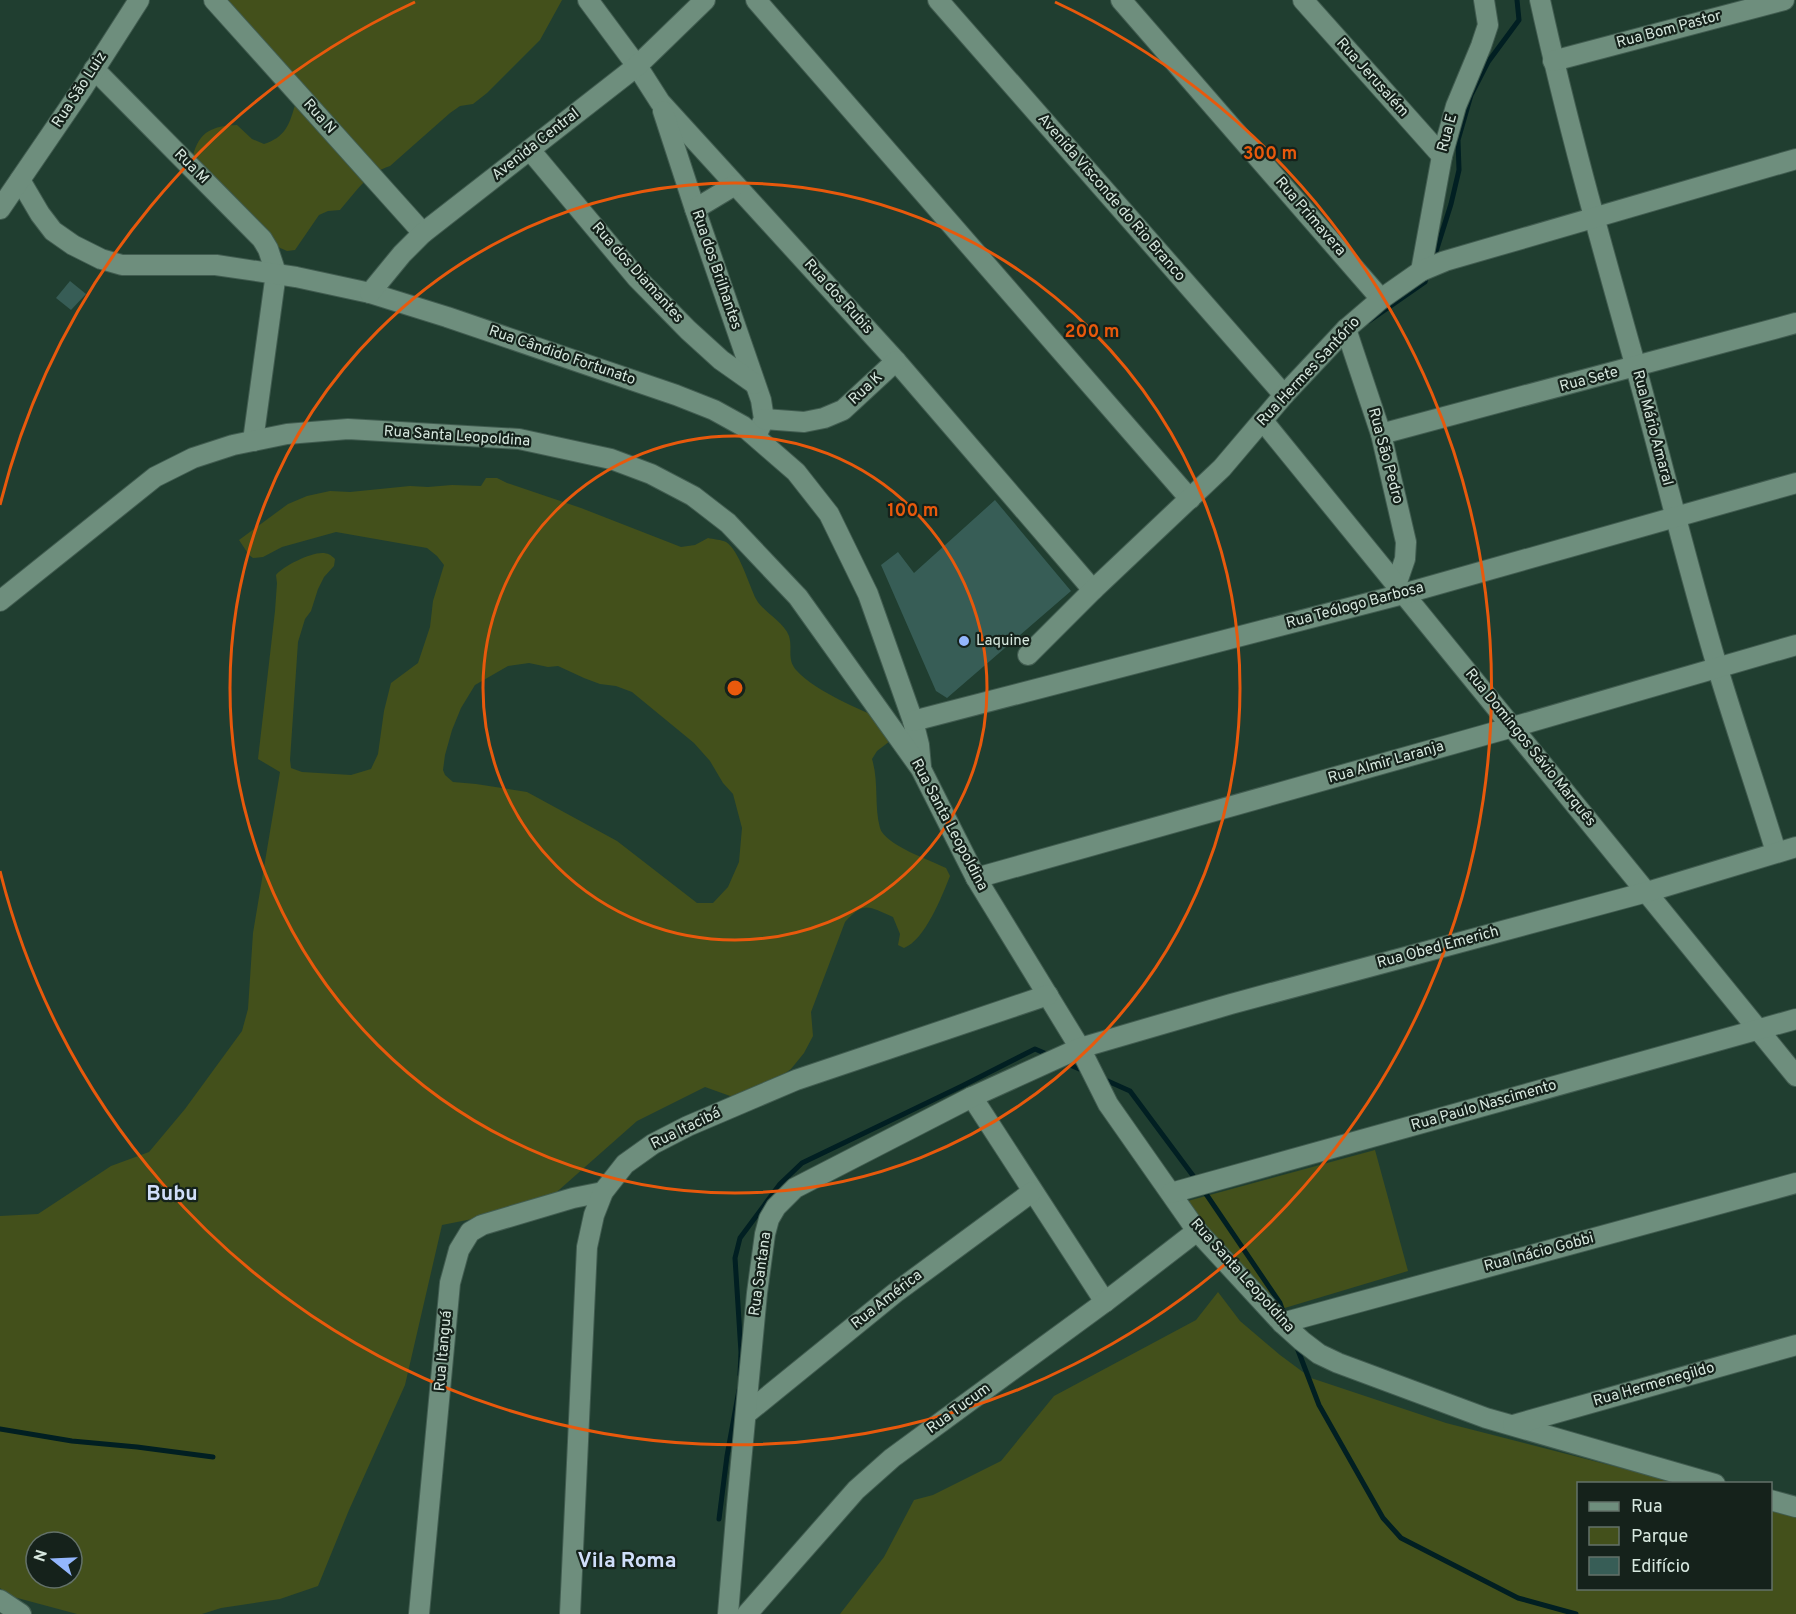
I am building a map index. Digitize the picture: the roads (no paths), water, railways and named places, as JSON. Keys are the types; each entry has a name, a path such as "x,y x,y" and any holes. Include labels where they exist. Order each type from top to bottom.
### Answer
{"street":[{"name":"Rua São Luiz","path":"0,209 139,0"},
{"name":"Rua N","path":"214,0 423,233"},
{"name":"Rua dos Rubis","path":"588,0 637,66 660,102 896,361 1093,590"},
{"name":"Avenida Central","path":"370,293 402,254 423,233 637,66 705,0"},
{"path":"756,0 1190,499"},
{"name":"Avenida Visconde do Rio Branco","path":"938,0 1284,395"},
{"name":"Rua Primavera","path":"1121,0 1381,299"},
{"name":"Rua Jerusalém","path":"1303,0 1442,156"},
{"name":"Rua E","path":"1421,272 1442,156 1456,106 1488,24 1484,0"},
{"name":"Rua Mário Amaral","path":"1540,0 1553,61 1593,217 1636,367 1675,518 1717,667 1776,852"},
{"name":"Rua Bom Pastor","path":"1553,61 1784,0"},
{"name":"Rua M","path":"94,69 262,239 276,273"},
{"name":"Rua dos Brilhantes","path":"660,102 761,400 760,428"},
{"name":"Rua dos Diamantes","path":"530,150 644,285 721,360 755,384"},
{"name":"Rua Hermes Santório","path":"1028,655 1222,468 1284,395 1346,329 1381,299 1421,272 1445,261 1796,159"},
{"name":"Rua Cândido Fortunato","path":"20,180 53,231 101,259 122,265 216,265 276,273 370,293 676,395 714,410 743,426 760,428 829,514 868,594 912,721 919,745 921,769"},
{"path":"695,209 735,185"},
{"path":"253,441 276,273"},
{"name":"Rua Sete","path":"1382,434 1796,323"},
{"name":"Rua São Pedro","path":"1346,329 1382,434 1406,542 1406,559 1400,590"},
{"name":"Rua K","path":"760,428 824,418 843,411 896,361"},
{"name":"Rua Domingos Sávio Marquês","path":"1263,421 1796,1076"},
{"name":"Rua Santa Leopoldina","path":"0,601 155,477 193,458 233,445 287,434 348,429 519,439 611,459 651,474 693,496 728,523 798,597 921,769 976,878 1080,1048 1108,1104 1197,1231 1282,1323 1320,1354 1338,1363 1486,1418 1708,1482"},
{"name":"Rua Teólogo Barbosa","path":"912,721 1675,518 1796,483"},
{"name":"Rua Almir Laranja","path":"976,878 1796,645"},
{"name":"Rua Obed Emerich","path":"1080,1048 1231,1004 1647,891 1796,847"},
{"name":"Rua Itacibá","path":"570,1614 587,1248 594,1215 603,1192 625,1164 653,1144 688,1126 796,1080 1048,995"},
{"name":"Rua Paulo Nascimento","path":"1171,1193 1796,1019"},
{"name":"Rua Santana","path":"728,1614 757,1293 765,1234 769,1219 776,1207 795,1188 972,1097 1080,1048"},
{"path":"972,1097 1106,1302"},
{"name":"Rua Inácio Gobbi","path":"1282,1323 1796,1183"},
{"name":"Rua Itanguá","path":"419,1614 450,1283 459,1250 470,1232 482,1225 573,1198 603,1192"},
{"name":"Rua América","path":"746,1414 895,1293 1032,1192"},
{"name":"Rua Tucum","path":"747,1614 856,1491 892,1458 1106,1302 1197,1231"},
{"name":"Rua Hermenegildo","path":"1512,1425 1796,1345"},
{"path":"1772,1500 1795,1506"},
{"path":"0,1600 21,1614"}],"waterway":[{"path":"1433,261 1459,170 1458,140 1471,95 1488,62 1519,20 1517,0"},
{"path":"1369,321 1425,282 1427,275"},
{"path":"740,1375 741,1352 735,1258 740,1238 780,1184 802,1163 1035,1049 1049,1055"},
{"path":"1063,1062 1084,1071"},
{"path":"1101,1078 1130,1091 1197,1181"},
{"path":"1202,1188 1280,1303 1284,1314"},
{"path":"1296,1345 1319,1405 1383,1518 1401,1538 1518,1598 1576,1614"},
{"path":"719,1519 739,1390"},
{"path":"0,1429 72,1441 213,1457"}],"place":[{"name":"Laquine","path":"964,641"}],"district":[{"name":"Bubu","path":"172,1194"},
{"name":"Vila Roma","path":"627,1561"}]}
